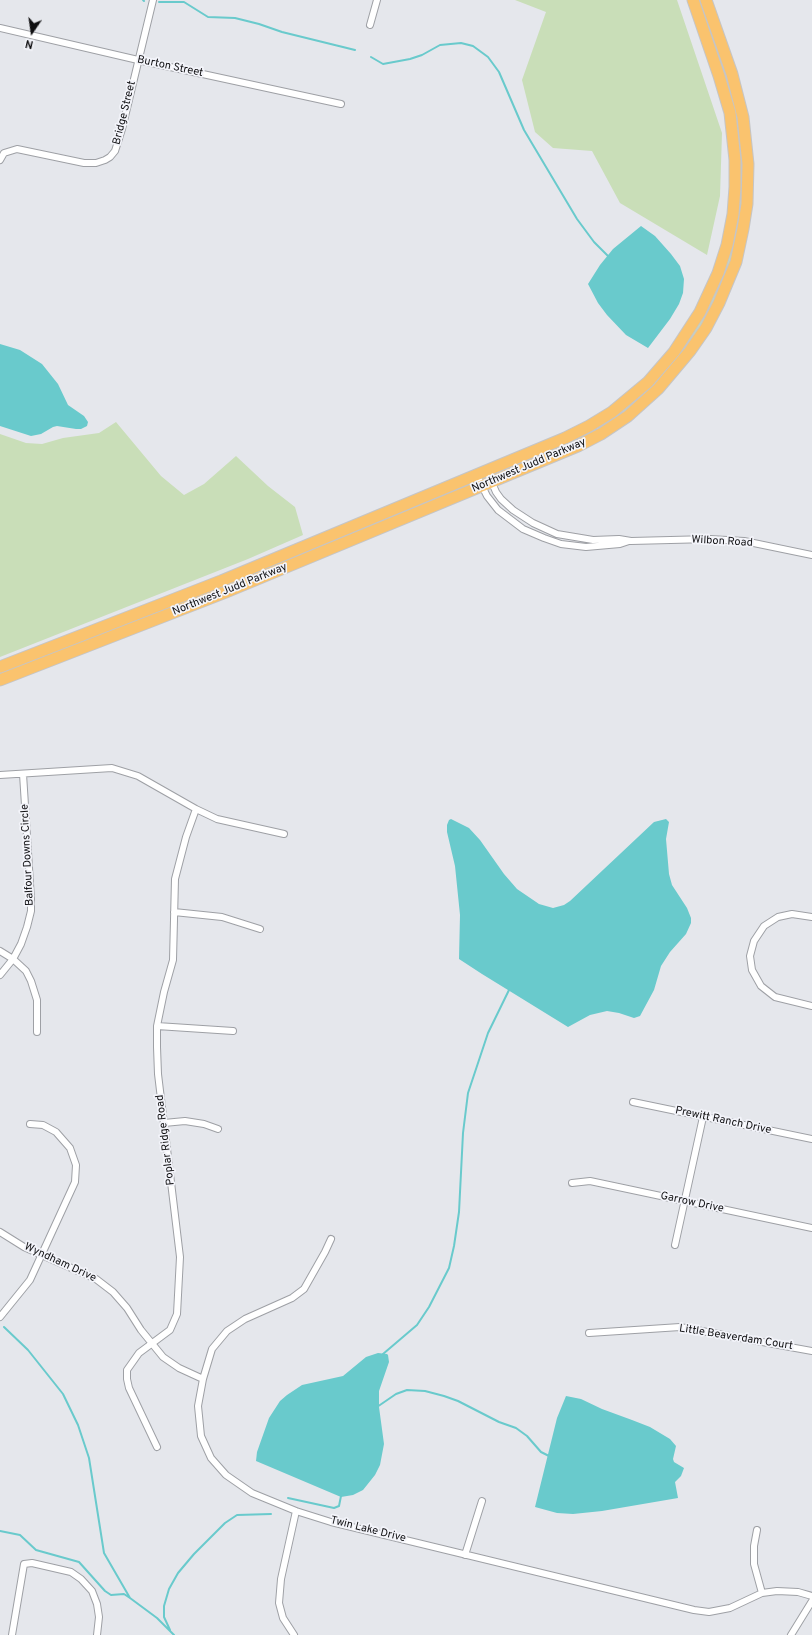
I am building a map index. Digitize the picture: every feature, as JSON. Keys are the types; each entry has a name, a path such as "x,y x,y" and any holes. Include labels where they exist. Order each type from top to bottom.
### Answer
{"highway":[{"name":"Northwest Judd Parkway","path":"0,667 221,581 482,474 574,434 600,420 630,398 658,372 682,341 700,312 714,285 723,260 732,222 735,187 735,150 726,98 693,0"},
{"name":"Northwest Judd Parkway","path":"0,680 226,592 578,446 601,434 628,416 658,389 681,363 706,328 725,290 736,262 743,229 748,192 746,132 738,96 706,0"}],"street":[{"name":"Bridge Street","path":"0,160 2,151 17,149 84,163 96,163 105,160 115,150 153,0"},
{"path":"370,25 377,0"},
{"name":"Burton Street","path":"0,28 340,104"},
{"name":"Wilbon Road","path":"482,474 487,485 492,504 523,529 565,545 586,547 620,544 631,541"},
{"name":"Wilbon Road","path":"482,474 487,485 513,510 533,523 565,536 585,539 619,539 631,541 710,539 744,541 812,555"},
{"path":"0,775 112,768 138,776 196,809 217,819 284,834"},
{"name":"Balfour Downs Circle","path":"0,975 13,959 27,927 31,899 23,774"},
{"name":"Poplar Ridge Road","path":"157,1447 138,1407 127,1379 127,1370 138,1353 170,1330 177,1314 180,1256 158,1074 157,1026 164,992 173,960 175,879 186,837 196,809"},
{"path":"174,912 222,917 260,929"},
{"path":"812,917 792,914 778,917 764,926 754,941 750,956 752,970 761,986 775,997 812,1006"},
{"path":"0,951 13,959 26,971 35,990 37,1032"},
{"path":"157,1026 233,1031"},
{"name":"Prewitt Ranch Drive","path":"633,1102 812,1139"},
{"path":"674,1245 703,1117"},
{"path":"164,1123 185,1121 204,1124 218,1129"},
{"path":"0,1317 30,1280 75,1182 76,1165 70,1148 56,1132 43,1125 30,1124"},
{"name":"Garrow Drive","path":"572,1183 590,1181 812,1228"},
{"name":"Wyndham Drive","path":"0,1232 24,1247 43,1254 96,1279 113,1292 127,1308 141,1330 163,1357 184,1370 203,1379"},
{"name":"Twin Lake Drive","path":"331,1239 304,1289 292,1298 245,1319 227,1331 212,1349 203,1379 198,1406 201,1436 211,1458 226,1475 252,1493 296,1511 331,1522 694,1610 709,1612 730,1608 762,1593 788,1591 812,1596"},
{"name":"Little Beaverdam Court","path":"589,1333 680,1327 812,1351"},
{"path":"465,1555 482,1501"},
{"path":"294,1635 282,1618 279,1603 281,1579 296,1511"},
{"path":"757,1530 754,1546 754,1564 762,1593"},
{"path":"12,1635 24,1564 32,1563 71,1572 81,1579 92,1591 98,1604 99,1617 97,1635"},
{"path":"791,1635 812,1601"}],"green space":[{"path":"515,0 677,0 722,133 720,196 707,255 620,203 592,151 553,148 535,132 522,80 546,12"},
{"path":"697,0 702,0 735,97 743,148 742,212 730,264 708,316 672,369 625,413 623,410 647,388 704,313 740,173"},
{"path":"116,422 161,476 184,495 204,484 236,456 268,486 295,507 303,535 248,559 0,657 0,434 26,443 42,444 63,438 99,433"},
{"path":"387,516 389,519 212,594 31,663 29,661"}],"water":[{"path":"641,226 655,236 671,254 680,266 684,279 683,293 679,304 670,319 648,348 626,335 607,315 598,303 588,284 600,265 613,249"},
{"path":"0,344 20,350 42,364 58,384 68,405 84,416 88,422 87,426 81,429 76,429 57,426 41,434 31,436 0,426"},
{"path":"451,819 469,828 480,840 504,874 517,889 539,904 553,908 564,905 570,901 654,822 666,819 669,822 666,839 669,874 672,885 687,908 691,918 691,923 686,934 670,952 661,966 654,990 640,1016 634,1018 607,1011 590,1015 568,1027 459,959 460,915 455,866 447,832 447,825"},
{"path":"378,1353 387,1354 389,1362 379,1391 379,1407 384,1444 380,1465 375,1475 363,1490 353,1495 341,1497 256,1461 257,1452 269,1418 280,1401 302,1385 343,1376 366,1357"},
{"path":"566,1396 581,1399 602,1409 650,1427 670,1439 676,1446 673,1459 674,1462 684,1468 681,1476 675,1482 678,1498 602,1511 573,1514 557,1513 535,1507 557,1418"}],"waterway":[{"path":"159,2 184,2 208,17 235,18 282,32 355,50"},
{"path":"371,57 383,64 410,59 422,55 440,45 461,43 473,46 488,57 499,72 524,130 577,219 594,242 609,257"},
{"path":"383,1354 417,1325 429,1307 449,1268 459,1212 463,1133 468,1093 488,1033 509,990"},
{"path":"4,1327 28,1350 63,1394 78,1425 89,1458 104,1553 130,1598"},
{"path":"377,1407 396,1394 407,1390 425,1391 444,1396 458,1401 499,1422 516,1428 527,1436 541,1452 549,1456"},
{"path":"288,1498 334,1508 339,1506 341,1496"},
{"path":"170,1630 164,1617 164,1606 169,1589 178,1573 194,1554 225,1523 237,1515 271,1514"},
{"path":"0,1531 20,1535 36,1550 79,1562 105,1591 111,1595 124,1594 157,1618 174,1635"}]}
